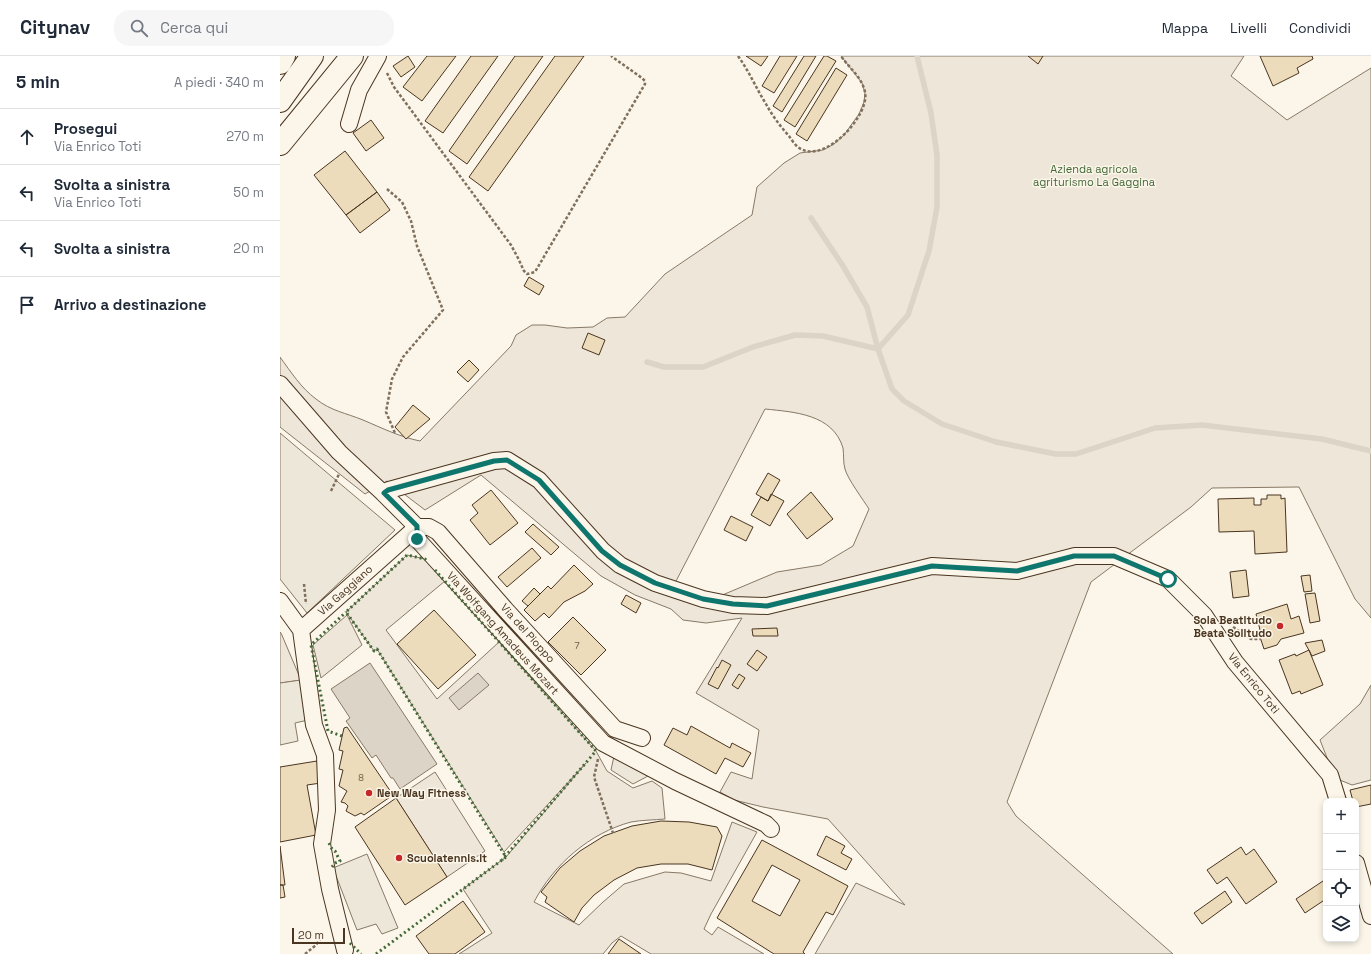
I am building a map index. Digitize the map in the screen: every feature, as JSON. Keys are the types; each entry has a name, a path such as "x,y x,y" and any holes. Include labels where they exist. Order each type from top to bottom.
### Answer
{"street":[{"path":"280,62 284,56"},
{"path":"280,101 312,56"},
{"path":"280,144 352,56"},
{"path":"350,124 359,90 383,62"},
{"path":"280,384 339,452 384,493 417,526"},
{"name":"Via Enrico Toti","path":"384,493 388,490 494,461 507,460 539,480 602,551 620,565 655,583 703,599 733,604 767,606 932,566 1017,571 1074,556 1114,556 1168,579 1204,615 1235,662 1330,775 1337,798"},
{"name":"Via Gaggiano","path":"300,630 417,526"},
{"name":"Via del Pioppo","path":"417,526 429,527 438,532 615,729 642,738"},
{"name":"Via Wolfgang Amadeus Mozart","path":"417,526 417,539 603,743 675,781 766,824 771,829"},
{"path":"280,601 300,630 314,726 325,755 327,810 322,844 345,950"},
{"path":"1358,870 1371,916"}],"path":[{"path":"383,62 394,87 511,245 524,271 531,274 535,272 645,84 642,78 611,56"},
{"path":"738,56 746,67 766,105 779,125 799,149 806,152 823,150 834,144 844,135 860,114 865,93 862,84 841,56"},
{"path":"387,190 402,202 443,310 403,357 392,379 386,412 395,433"},
{"path":"304,584 306,606"},
{"path":"599,757 594,777 613,833"},
{"path":"305,954 316,945 337,916"}],"green space":[{"name":"Azienda agricola agriturismo La Gaggina","path":"841,56 1244,56 1231,76 1287,120 1371,68 1371,618 1355,599 1299,487 1212,488 1191,507 1091,582 1007,802 1016,816 1173,954 815,954 856,883 905,905 828,819 734,800 720,792 731,772 752,779 759,730 696,693 742,618 706,623 683,620 671,609 635,595 601,576 481,475 425,510 387,481 365,494 280,427 280,357 301,385 322,403 333,409 391,432 420,441 511,346 516,335 532,325 567,328 593,327 607,318 625,317 665,274 752,215 757,187 784,163 800,153 823,150 834,144 844,135 859,114 864,102 865,93 862,83","holes":["765,409 811,417 831,428 838,437 843,448 846,473 869,509 853,546 821,565 777,572 720,596 674,585"]},
{"path":"407,555 425,559 445,581 386,630 437,699 499,642 596,751 607,771 633,788 652,781 662,788 665,819 631,822 616,827 588,842 563,863 552,875 534,902 579,925 624,884 665,872 681,873 711,881 732,822 757,832 704,929 712,935 718,927 764,954 651,954 621,936 612,943 603,954 459,954 492,933 463,889 506,857 586,763 504,852 377,649 374,651 346,612"},
{"path":"347,615 362,645 321,678 313,645"},
{"path":"280,632 281,633 301,680 280,683"},
{"path":"1371,685 1371,780 1352,785 1335,778 1320,740 1360,704"},
{"path":"435,772 485,851 447,877 396,798"}],"shaded area":[{"path":"280,433 395,530 307,613 280,579"},
{"path":"370,663 437,764 400,789 376,755 372,758 346,721 350,718 331,689"},
{"path":"478,673 489,685 459,710 449,698"},
{"path":"301,680 308,720 295,723 298,741 280,745 280,683"},
{"path":"614,756 648,776 633,784 611,770"},
{"path":"367,854 398,928 382,934 376,924 357,930 333,868"}],"building":[{"path":"408,56 415,67 401,77 393,66"},
{"path":"427,56 456,56 422,101 403,87"},
{"path":"471,56 498,56 443,133 425,121"},
{"path":"515,56 543,56 467,164 449,151"},
{"path":"555,56 584,56 488,191 469,177"},
{"path":"746,56 768,56 761,66"},
{"path":"780,56 797,56 774,93 762,86"},
{"path":"804,56 816,56 782,112 773,106"},
{"path":"824,56 836,61 795,127 784,120"},
{"path":"1028,56 1043,56 1038,64"},
{"path":"1260,56 1312,56 1313,59 1297,68 1299,73 1273,86"},
{"path":"836,68 847,75 807,141 796,134"},
{"path":"371,120 384,138 366,151 353,133"},
{"path":"345,151 377,192 346,215 314,175"},
{"path":"377,192 390,210 360,233 346,215"},
{"path":"529,277 544,286 539,295 524,286"},
{"path":"588,333 605,340 599,355 582,348"},
{"path":"469,360 479,370 468,382 457,372"},
{"path":"413,405 430,419 406,439 395,427"},
{"path":"768,473 780,480 768,501 756,494"},
{"path":"491,490 518,523 490,545 470,520 478,513 472,505"},
{"path":"811,492 833,519 807,539 787,514"},
{"path":"771,494 784,501 770,526 751,515 761,497 768,501"},
{"path":"1267,495 1281,495 1281,499 1285,498 1287,552 1255,554 1254,531 1219,532 1218,499 1254,498 1254,505 1261,505 1261,499 1267,499"},
{"path":"731,516 753,527 746,541 724,530"},
{"path":"533,524 559,547 551,555 525,532"},
{"path":"532,548 541,558 507,587 498,577"},
{"path":"574,565 593,584 585,591 564,602 549,618 544,613 535,621 524,610 548,586 551,589"},
{"path":"1246,570 1249,596 1233,598 1230,572"},
{"path":"1310,575 1312,591 1304,592 1301,576"},
{"path":"534,588 540,594 528,606 522,601"},
{"path":"1315,593 1320,621 1310,623 1305,594"},
{"path":"626,595 641,603 636,613 621,604"},
{"name":"Sola Beatitudo Beata Solitudo","path":"1287,604 1291,619 1299,616 1304,633 1281,639 1277,645 1264,649 1259,634 1261,634 1256,614"},
{"path":"434,610 476,655 438,689 397,644"},
{"path":"573,617 606,650 581,675 548,642"},
{"path":"777,628 778,636 753,636 752,629"},
{"path":"1322,640 1325,651 1312,656 1305,643"},
{"path":"757,650 767,657 757,671 747,664"},
{"path":"1309,650 1323,685 1301,694 1300,691 1292,694 1279,660 1295,654 1296,656"},
{"path":"722,660 731,665 718,689 708,684"},
{"path":"739,674 745,678 738,689 732,685"},
{"path":"691,726 730,748 732,743 751,753 743,767 725,758 716,774 664,745 673,728 687,735"},
{"path":"347,727 393,795 364,815 361,813 355,816 346,811 348,806 341,802 347,791 339,786 343,770 339,769 343,751 339,750 344,728"},
{"path":"317,761 321,783 307,785 316,835 280,842 280,767"},
{"path":"1371,785 1371,804 1359,806 1359,798 1352,798 1350,790"},
{"path":"396,798 447,877 405,905 355,827"},
{"path":"661,821 689,822 717,827 722,836 712,870 688,864 661,864 637,868 614,880 594,895 582,908 574,922 545,902 547,897 541,892 560,868 580,851 604,836 632,826"},
{"path":"826,836 845,846 841,853 852,859 846,870 817,855"},
{"path":"762,840 848,886 833,915 826,912 803,952 805,954 774,954 717,918","holes":["772,865 800,880 780,916 752,901"]},
{"path":"280,846 285,885 280,885"},
{"path":"1241,847 1246,855 1254,849 1277,882 1246,904 1227,877 1217,884 1207,870"},
{"path":"1323,881 1323,901 1305,913 1296,899"},
{"path":"280,885 283,885 285,897 280,898"},
{"path":"1225,891 1232,902 1202,924 1194,913"},
{"path":"463,901 485,932 455,954 429,954 416,936"},
{"path":"619,939 641,954 608,954"}],"waterway":[{"path":"647,362 664,367 703,367 753,347 795,335 823,336 878,349 908,315 929,251 937,207 937,155 931,113 917,56"},
{"path":"811,218 843,266 867,307 878,349 892,389 904,401 942,424 996,442 1056,454 1076,454 1155,428 1202,425 1322,439 1371,451"}],"hedge":[{"path":"376,954 506,857 377,649 374,651 346,612 407,555 425,559 427,561"},
{"path":"435,570 596,751 502,860"},
{"path":"342,736 328,731 311,645 346,612"},
{"path":"329,843 340,861 335,863 332,867"},
{"path":"350,943 361,954"}],"place":[{"name":"Sola Beatitudo Beata Solitudo","path":"1280,626"},
{"name":"New Way Fitness","path":"369,793"},
{"name":"Scuolatennis.it","path":"399,858"}],"route":[{"path":"417,539 417,526 384,493 388,490 494,461 507,460 539,480 602,551 620,565 655,583 703,599 733,604 767,606 932,566 1017,571 1074,556 1114,556 1168,579"}]}
